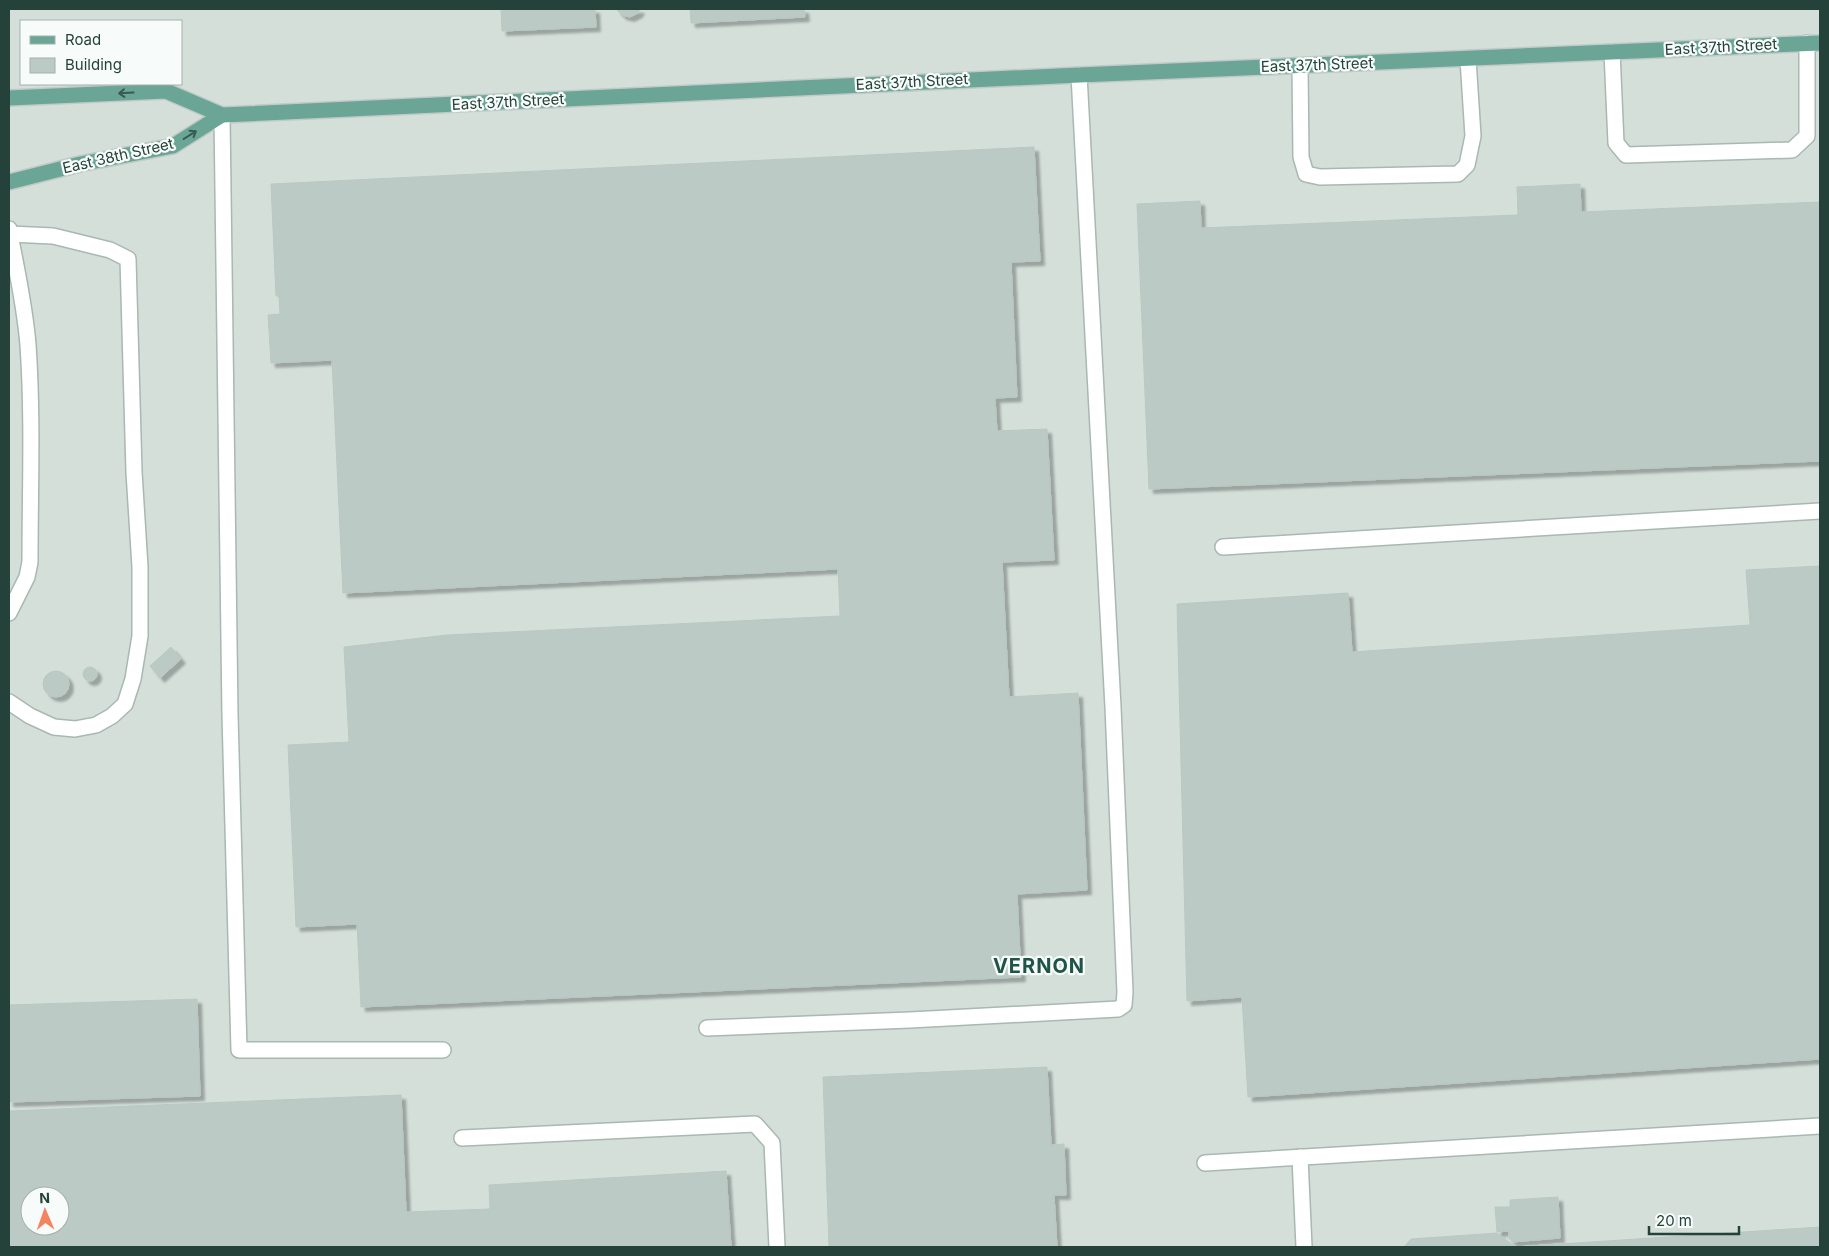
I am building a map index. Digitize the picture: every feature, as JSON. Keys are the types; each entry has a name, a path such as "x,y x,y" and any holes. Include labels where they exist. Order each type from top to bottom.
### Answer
{"main road":[{"name":"East 37th Street","path":"9,98 166,91 222,115 1814,43"},
{"name":"East 38th Street","path":"9,182 80,164 172,146 222,115"}],"lane":[{"path":"1612,52 1616,143 1626,155 1792,150 1807,136 1814,43"},
{"path":"1300,66 1301,157 1306,174 1320,177 1458,174 1467,165 1472,136 1468,58"},
{"path":"707,1028 910,1020 1108,1009 1124,1005 1113,707 1079,75"},
{"path":"222,115 229,695 239,1050 444,1050"},
{"path":"9,613 27,577 30,552 30,385 28,343 9,231 52,236 110,250 128,259 134,472 140,577 140,636 125,704 112,716 96,725 75,729 46,723 30,716 9,702"},
{"path":"1223,547 1820,511"},
{"path":"462,1138 754,1124 772,1143 776,1247"},
{"path":"1205,1163 1820,1126"},
{"path":"1300,1158 1304,1247"}],"shaded area":[{"path":"9,9 1820,9 1820,1247 9,1247"}],"building":[{"path":"501,9 595,9 596,27 502,31"},
{"path":"616,9 640,9 638,13 630,17 622,15"},
{"path":"690,9 804,9 805,17 691,23"},
{"path":"1034,147 1040,261 1011,262 1017,397 995,398 997,431 1047,429 1054,560 1002,562 1009,697 1078,693 1087,890 1017,894 1021,977 361,1007 357,924 296,927 288,745 349,742 344,647 447,635 840,616 838,569 343,593 332,360 271,363 268,315 280,314 279,296 276,296 271,184"},
{"path":"1580,184 1581,212 1820,202 1820,461 1149,489 1137,204 1200,201 1201,228 1518,215 1517,187"},
{"path":"1820,566 1820,1059 1248,1097 1242,997 1187,1001 1177,604 1348,593 1352,652 1750,625 1746,570"},
{"path":"171,647 181,659 160,678 150,666"},
{"path":"90,667 95,669 97,674 95,679 90,681 85,679 83,674 85,669"},
{"path":"56,671 65,675 69,684 65,693 56,697 47,693 43,684 47,675"},
{"path":"197,999 200,1096 9,1102 9,1005"},
{"path":"1047,1067 1051,1145 1064,1144 1066,1195 1054,1195 1057,1247 829,1247 823,1077"},
{"path":"401,1095 406,1212 490,1209 489,1185 726,1171 731,1247 9,1247 9,1111"},
{"path":"1558,1197 1560,1238 1512,1242 1509,1239 1509,1231 1497,1232 1495,1207 1510,1207 1510,1200"},
{"path":"1820,1227 1820,1247 1515,1247"},
{"path":"1497,1233 1515,1247 1404,1247 1411,1239"}],"district":[{"name":"VERNON","path":"1039,966"}]}
